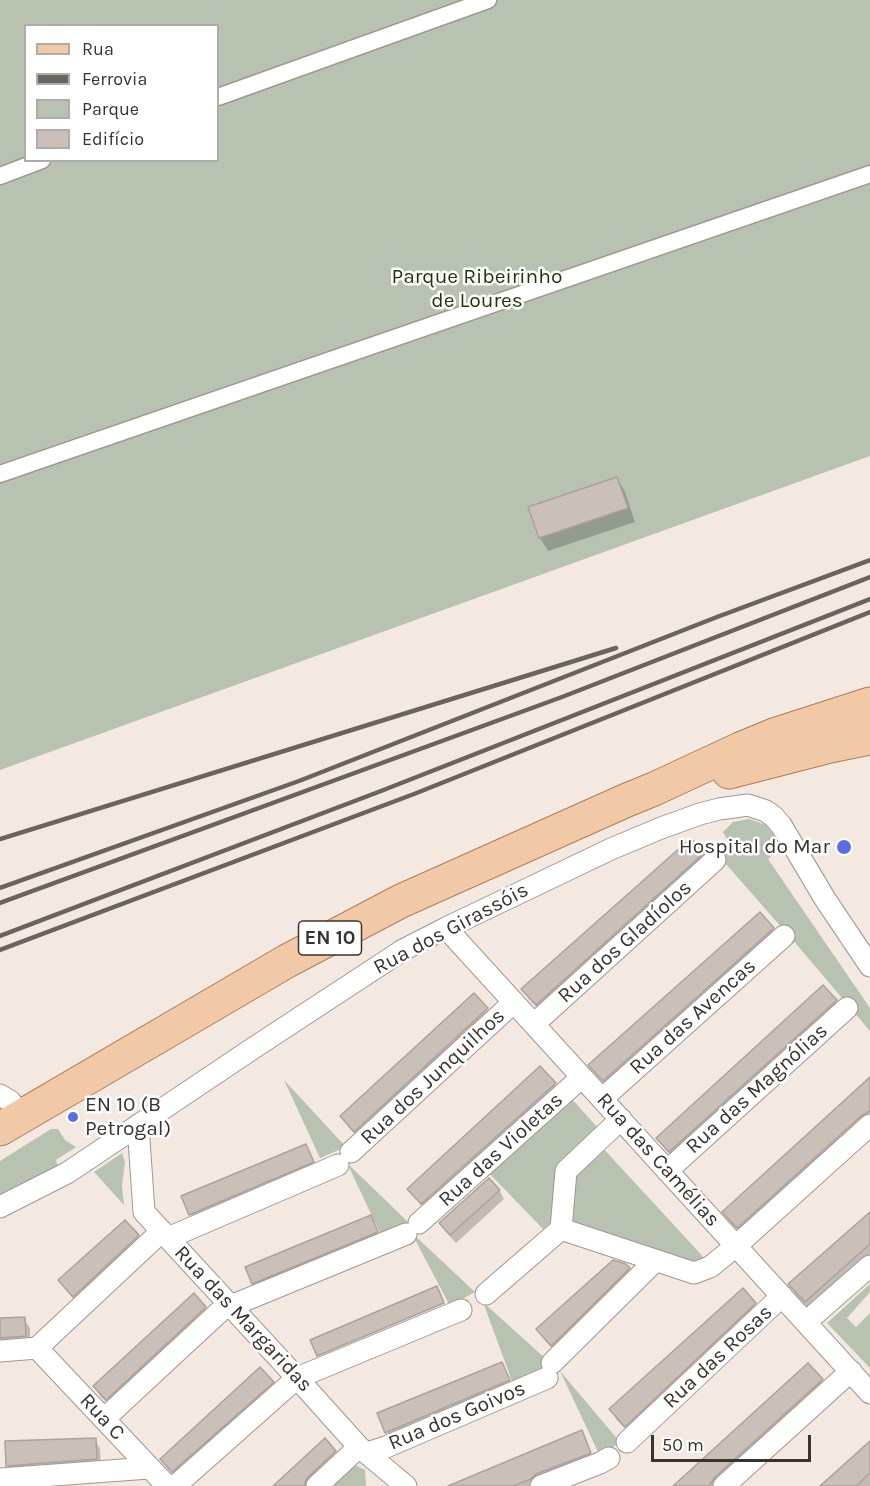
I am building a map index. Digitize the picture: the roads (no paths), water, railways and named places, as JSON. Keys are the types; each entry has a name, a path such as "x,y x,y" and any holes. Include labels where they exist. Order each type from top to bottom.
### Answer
{"main road":[{"name":"EN 10","path":"7,1113 401,901 740,749 774,735 870,704"},
{"name":"EN 10","path":"654,789 870,738"}],"street":[{"path":"219,97 488,0"},
{"path":"0,176 37,162"},
{"path":"0,474 870,174"},
{"name":"Rua dos Girassóis","path":"0,1207 67,1173 402,950 610,849 700,814 748,805 766,811 780,825 825,899 870,966"},
{"name":"Rua dos Gladíolos","path":"534,1024 715,860"},
{"name":"Rua das Camélias","path":"446,928 870,1393"},
{"name":"Rua das Avencas","path":"602,1099 784,936"},
{"name":"Rua dos Junquilhos","path":"37,1348 165,1234 344,1158 514,1002"},
{"name":"Rua das Magnólias","path":"668,1170 847,1008"},
{"name":"Rua das Violetas","path":"230,1305 413,1229 582,1077"},
{"path":"486,1294 561,1229 566,1171 621,1119"},
{"name":"Rua das Margaridas","path":"138,1125 144,1212 363,1450 406,1486"},
{"path":"561,1229 694,1273 710,1267 736,1246 870,1125"},
{"name":"Rua dos Goivos","path":"363,1450 386,1447 550,1371 655,1261"},
{"path":"806,1322 870,1266"},
{"name":"Rua das Rosas","path":"627,1442 782,1296"},
{"path":"104,1419 230,1305"},
{"path":"175,1486 297,1378 461,1310"},
{"path":"0,1351 37,1348"},
{"name":"Rua C","path":"37,1348 167,1486"},
{"path":"724,1486 851,1371"},
{"path":"317,1486 363,1450"},
{"path":"541,1486 609,1458"},
{"path":"0,1479 149,1468"}],"railway":[{"path":"0,888 299,781 717,617 870,560"},
{"path":"0,903 562,697 870,577"},
{"path":"0,936 381,791 870,599"},
{"path":"0,950 414,794 870,612"},
{"path":"0,839 616,648"}],"place":[{"name":"Hospital do Mar","path":"844,847"},
{"name":"EN 10 (B Petrogal)","path":"73,1117"}],"park label":[{"name":"Parque Ribeirinho de Loures","path":"477,289"}]}
